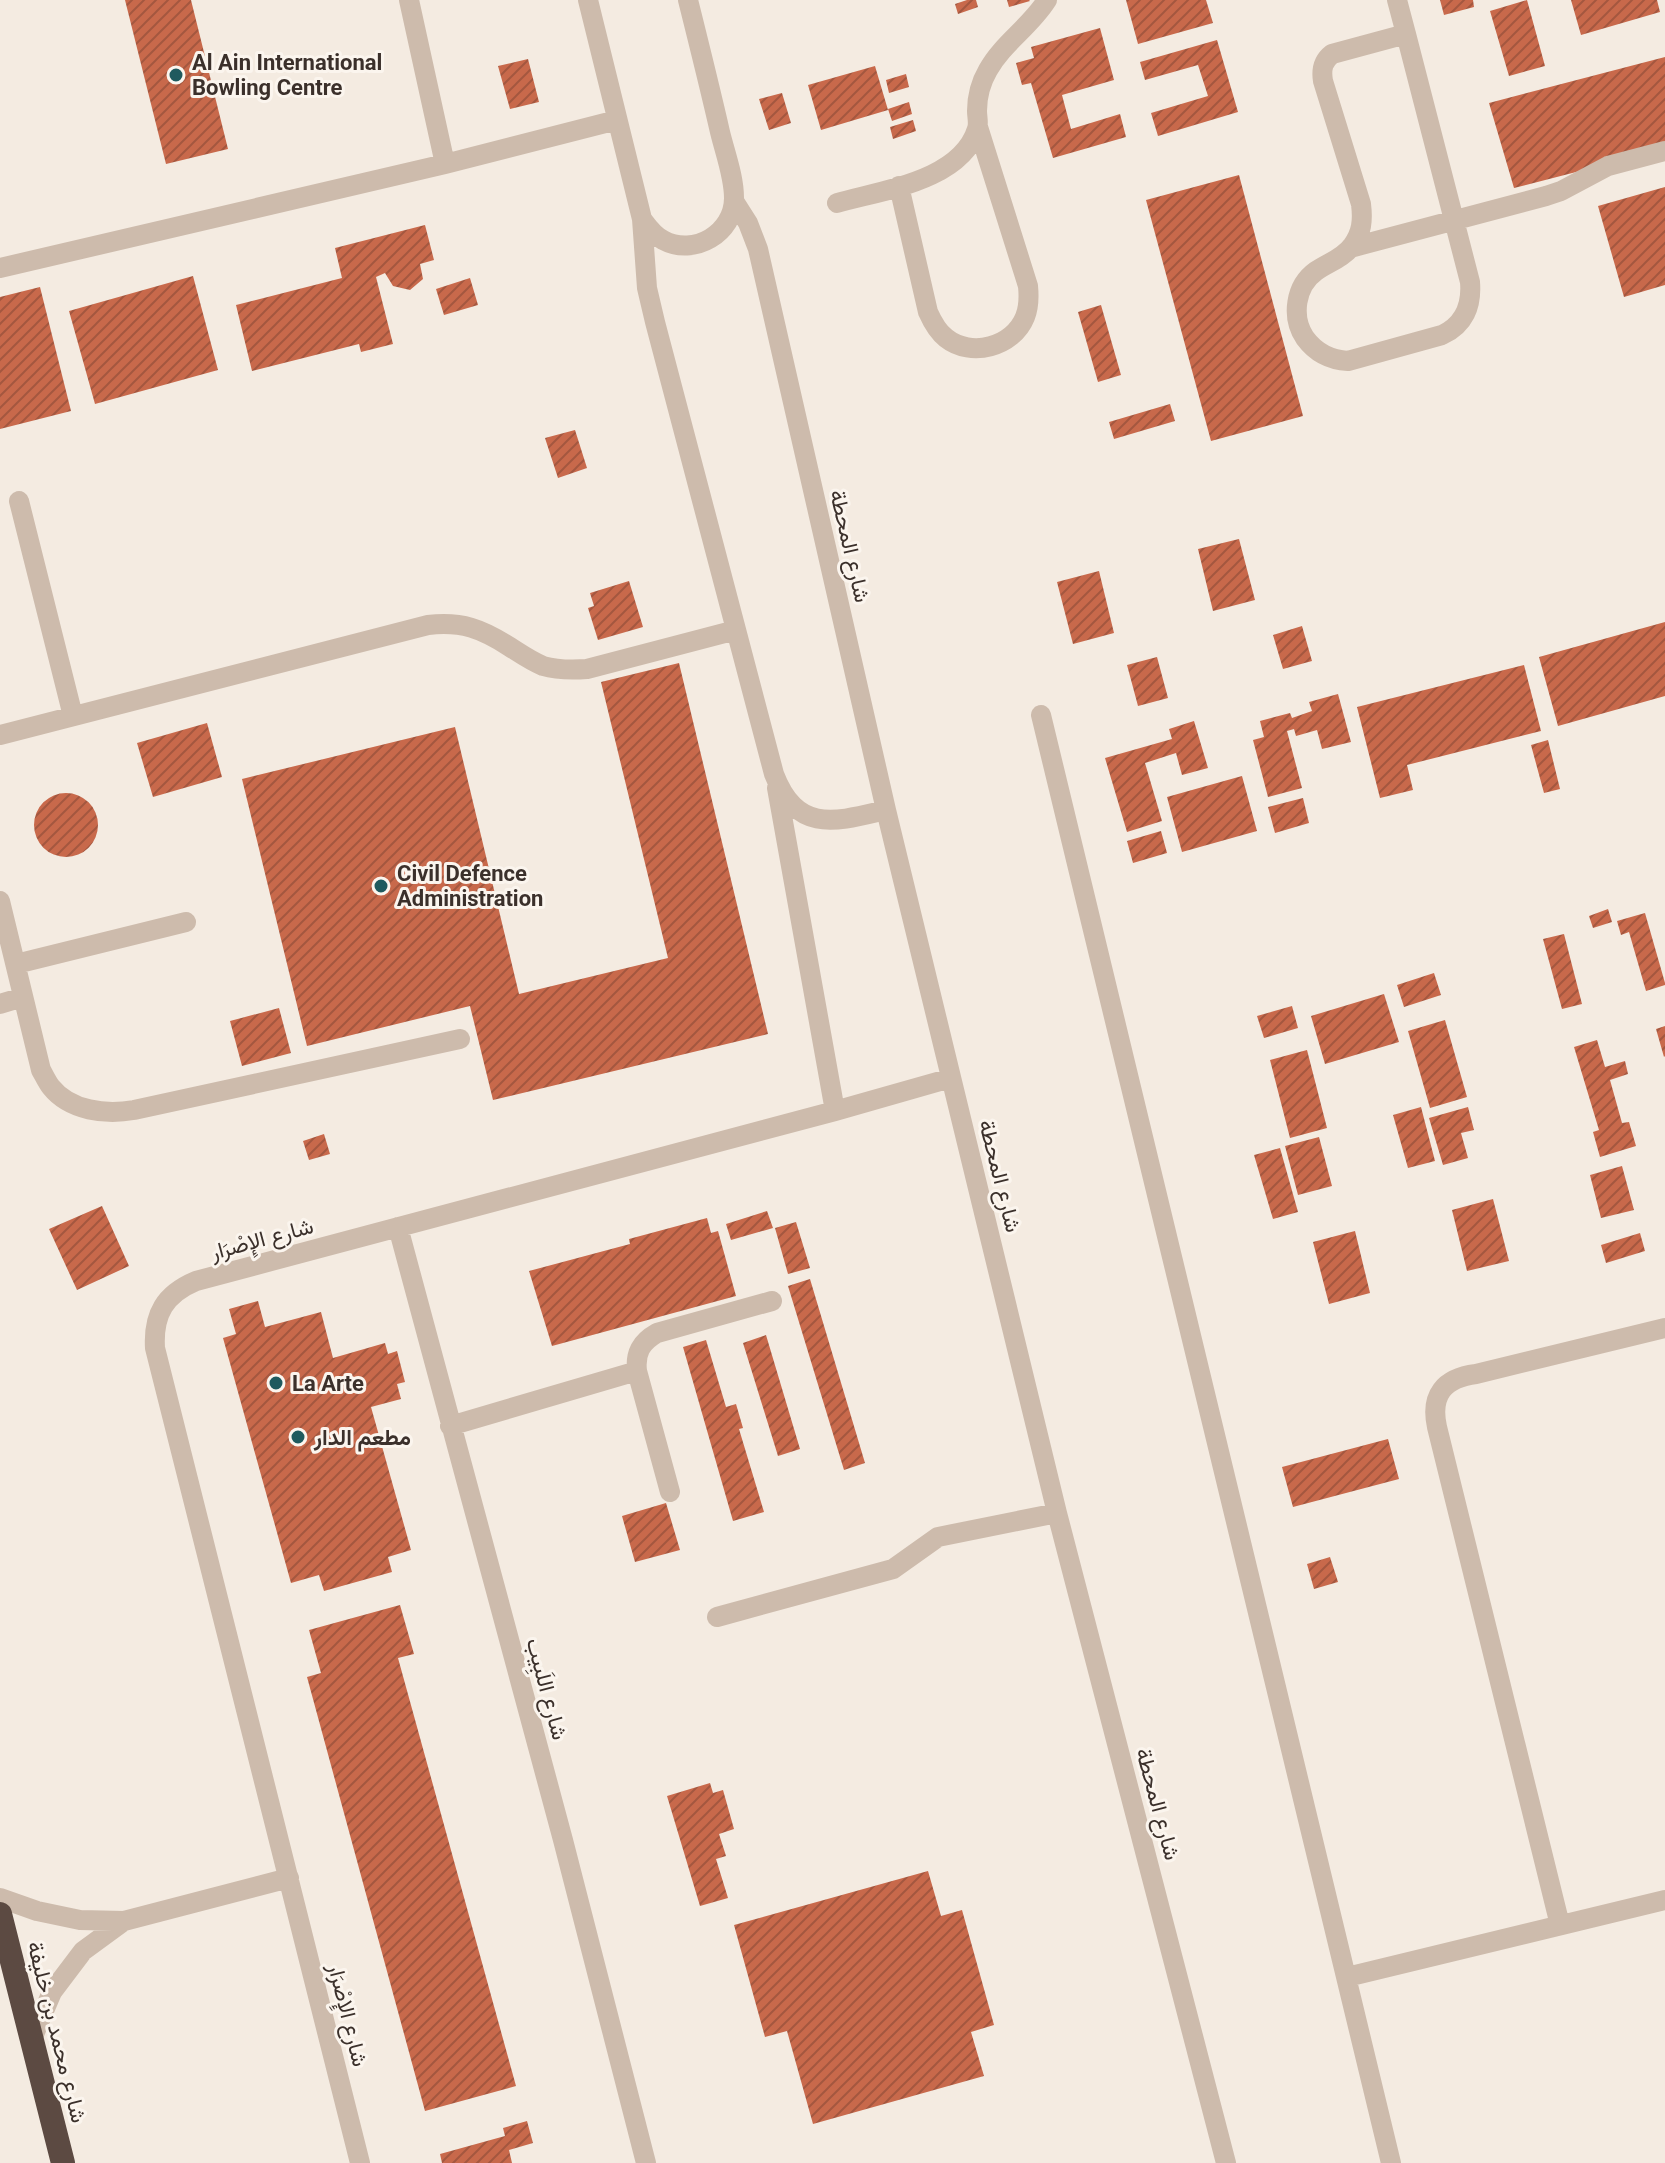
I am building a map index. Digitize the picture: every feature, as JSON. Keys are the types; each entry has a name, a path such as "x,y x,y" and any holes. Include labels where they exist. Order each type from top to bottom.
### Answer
{"highway":[{"name":"شارع محمد بن خليفة","path":"0,1914 63,2163"}],"lane":[{"path":"409,0 445,164"},
{"path":"588,0 642,219 647,288 655,322 774,774 835,1111"},
{"name":"شارع المحطة","path":"688,0 734,201 748,223 758,249 886,810 1057,1513 1226,2163"},
{"path":"899,186 928,312 935,326 959,346 990,347 1005,341 1025,317 1029,302 1028,286 978,127 978,100 985,74 997,55 1027,26 1047,0"},
{"path":"1397,0 1406,34 1454,221 1470,282 1471,293 1459,324 1442,335 1348,361 1336,360 1314,349 1306,340 1300,330 1297,305 1305,282 1314,273 1344,256 1361,228 1361,204 1323,81 1323,66 1332,54 1406,34"},
{"path":"0,268 445,164 617,120"},
{"path":"837,203 943,171 959,157 978,127"},
{"path":"1350,248 1546,196 1608,166 1665,151"},
{"path":"642,219 651,232 664,241 680,246 697,245 723,229 731,216 734,201"},
{"path":"19,501 73,716"},
{"path":"0,735 428,625 460,624 476,628 527,659 546,667 567,670 587,669 736,630"},
{"path":"1041,715 1391,2163"},
{"path":"774,774 787,801 811,817 841,820 886,810"},
{"path":"0,901 4,933 16,964 41,1070 51,1088 68,1101 88,1110 119,1113 460,1039"},
{"path":"16,964 186,922"},
{"path":"0,1004 23,997"},
{"name":"شارع الإِصْرَار","path":"360,2163 155,1348 156,1319 172,1295 196,1281 951,1078"},
{"name":"شارع اللَبِيب","path":"398,1227 646,2163"},
{"path":"670,1492 637,1371 636,1359 640,1348 657,1333 772,1301"},
{"path":"1560,1925 1434,1415 1436,1402 1450,1381 1463,1376 1665,1328"},
{"path":"450,1426 637,1371"},
{"path":"717,1617 893,1569 938,1537 1057,1513"},
{"path":"0,1898 37,1911 80,1920 124,1921 289,1878"},
{"path":"1347,1977 1665,1900"},
{"path":"32,2039 52,1992 83,1951 124,1921"}],"building":[{"name":"Al Ain International Bowling Centre","path":"125,0 191,0 228,149 166,164"},
{"path":"976,0 978,7 958,14 955,4"},
{"path":"1007,0 1029,0 1030,1 1009,7"},
{"path":"1126,0 1206,0 1213,23 1138,44"},
{"path":"1440,0 1473,0 1474,7 1444,15"},
{"path":"1527,0 1545,66 1509,76 1490,11"},
{"path":"1571,0 1657,0 1660,12 1581,35"},
{"path":"1100,28 1114,80 1062,95 1071,129 1120,114 1126,137 1053,158 1031,83 1022,85 1016,63 1034,58 1031,47"},
{"path":"1217,40 1238,112 1158,136 1151,113 1208,96 1198,65 1145,80 1140,62"},
{"path":"1665,57 1665,149 1514,188 1489,103"},
{"path":"528,59 539,102 510,109 498,66"},
{"path":"875,66 888,110 821,130 808,85"},
{"path":"906,74 909,87 889,93 886,80"},
{"path":"782,93 791,123 769,130 759,99"},
{"path":"909,102 912,114 892,121 888,109"},
{"path":"913,120 916,131 893,139 890,127"},
{"path":"1239,175 1303,416 1211,441 1146,200"},
{"path":"1665,187 1665,285 1624,297 1598,206"},
{"path":"425,225 434,260 420,264 423,279 410,290 393,286 385,273 376,277 393,344 361,352 359,344 252,371 236,305 342,278 335,248"},
{"path":"193,276 218,370 95,404 69,311"},
{"path":"470,278 478,305 444,315 436,289"},
{"path":"40,287 71,411 0,429 0,297"},
{"path":"1101,305 1121,375 1098,382 1078,312"},
{"path":"1170,404 1175,421 1114,439 1109,422"},
{"path":"575,430 587,468 558,478 545,438"},
{"path":"1239,539 1255,600 1213,611 1198,549"},
{"path":"1099,571 1114,633 1073,644 1057,582"},
{"path":"629,581 643,627 598,640 588,608 594,606 590,593"},
{"path":"1665,622 1665,696 1558,726 1539,657"},
{"path":"1302,626 1312,661 1283,669 1273,635"},
{"path":"1157,657 1168,698 1138,706 1127,665"},
{"path":"679,663 768,1034 493,1100 470,1006 307,1046 242,779 455,727 519,994 668,958 601,682"},
{"path":"1524,665 1541,731 1407,765 1413,790 1380,798 1357,707"},
{"path":"1338,694 1351,742 1322,749 1317,730 1296,736 1294,729 1287,731 1302,788 1268,797 1253,740 1264,737 1260,721 1290,713 1292,718 1312,711 1309,702"},
{"path":"1194,721 1208,768 1182,775 1176,753 1145,763 1162,821 1127,832 1105,758 1172,739 1169,729"},
{"path":"207,723 222,777 153,797 137,743"},
{"path":"1548,740 1560,789 1544,793 1531,745"},
{"path":"1242,776 1257,831 1182,852 1167,797"},
{"path":"60,793 72,793 89,802 96,813 96,837 89,848 72,857 60,857 48,852 39,843 34,831 34,819 39,807 48,798"},
{"path":"1303,798 1309,823 1275,833 1268,807"},
{"path":"1161,831 1167,853 1133,863 1127,841"},
{"path":"1608,909 1612,922 1593,928 1589,916"},
{"path":"1645,913 1665,983 1646,991 1629,932 1621,935 1617,921"},
{"path":"1564,934 1582,1004 1562,1009 1543,939"},
{"path":"1434,973 1441,995 1404,1007 1397,985"},
{"path":"1384,994 1399,1042 1325,1064 1311,1016"},
{"path":"1292,1006 1298,1028 1264,1038 1257,1016"},
{"path":"279,1008 291,1053 242,1066 230,1021"},
{"path":"1445,1020 1467,1097 1430,1108 1408,1031"},
{"path":"1665,1026 1665,1056 1664,1057 1656,1029"},
{"path":"1597,1040 1605,1067 1625,1061 1628,1074 1610,1080 1622,1123 1629,1122 1636,1146 1600,1157 1593,1132 1599,1130 1574,1047"},
{"path":"1307,1050 1327,1128 1290,1138 1270,1060"},
{"path":"1421,1107 1435,1161 1408,1168 1393,1115"},
{"path":"1468,1107 1474,1130 1461,1133 1468,1158 1443,1165 1429,1118"},
{"path":"324,1134 330,1154 309,1160 303,1141"},
{"path":"1319,1137 1332,1186 1298,1195 1285,1146"},
{"path":"1280,1148 1298,1212 1273,1219 1254,1155"},
{"path":"1622,1166 1634,1210 1601,1218 1590,1175"},
{"path":"1493,1199 1509,1261 1467,1271 1452,1210"},
{"path":"102,1206 129,1266 77,1290 49,1229"},
{"path":"767,1211 773,1228 731,1240 726,1224"},
{"path":"707,1218 711,1233 718,1231 736,1296 552,1346 529,1271 630,1244 629,1239"},
{"path":"796,1222 810,1268 788,1274 775,1228"},
{"path":"1355,1231 1370,1293 1329,1304 1313,1242"},
{"path":"1640,1233 1645,1251 1606,1263 1601,1245"},
{"path":"810,1279 865,1463 844,1470 788,1286"},
{"path":"258,1301 265,1327 321,1312 333,1358 385,1343 388,1354 397,1351 405,1382 397,1384 401,1399 371,1407 411,1550 388,1557 392,1572 324,1591 319,1575 291,1583 223,1338 236,1334 229,1309"},
{"path":"766,1335 800,1449 778,1456 743,1343"},
{"path":"706,1340 726,1407 736,1404 743,1428 739,1429 764,1512 733,1521 683,1347"},
{"path":"1388,1439 1399,1479 1293,1507 1282,1467"},
{"path":"666,1503 680,1550 635,1562 622,1516"},
{"path":"1330,1557 1338,1582 1314,1589 1307,1564"},
{"path":"400,1605 414,1654 398,1658 516,2086 425,2111 307,1677 321,1673 309,1630"},
{"path":"710,1783 713,1793 723,1790 734,1829 719,1834 726,1856 716,1859 728,1898 700,1906 667,1796"},
{"path":"928,1871 941,1916 962,1910 994,2025 971,2032 984,2076 813,2124 787,2031 765,2037 734,1925"},
{"path":"527,2121 533,2143 509,2150 512,2163 442,2163 440,2154 505,2136 503,2128"}],"place":[{"name":"Al Ain International Bowling Centre","path":"176,75"},
{"name":"Civil Defence Administration","path":"381,886"},
{"name":"La Arte","path":"276,1383"},
{"name":"مطعم الدار","path":"298,1437"}]}
